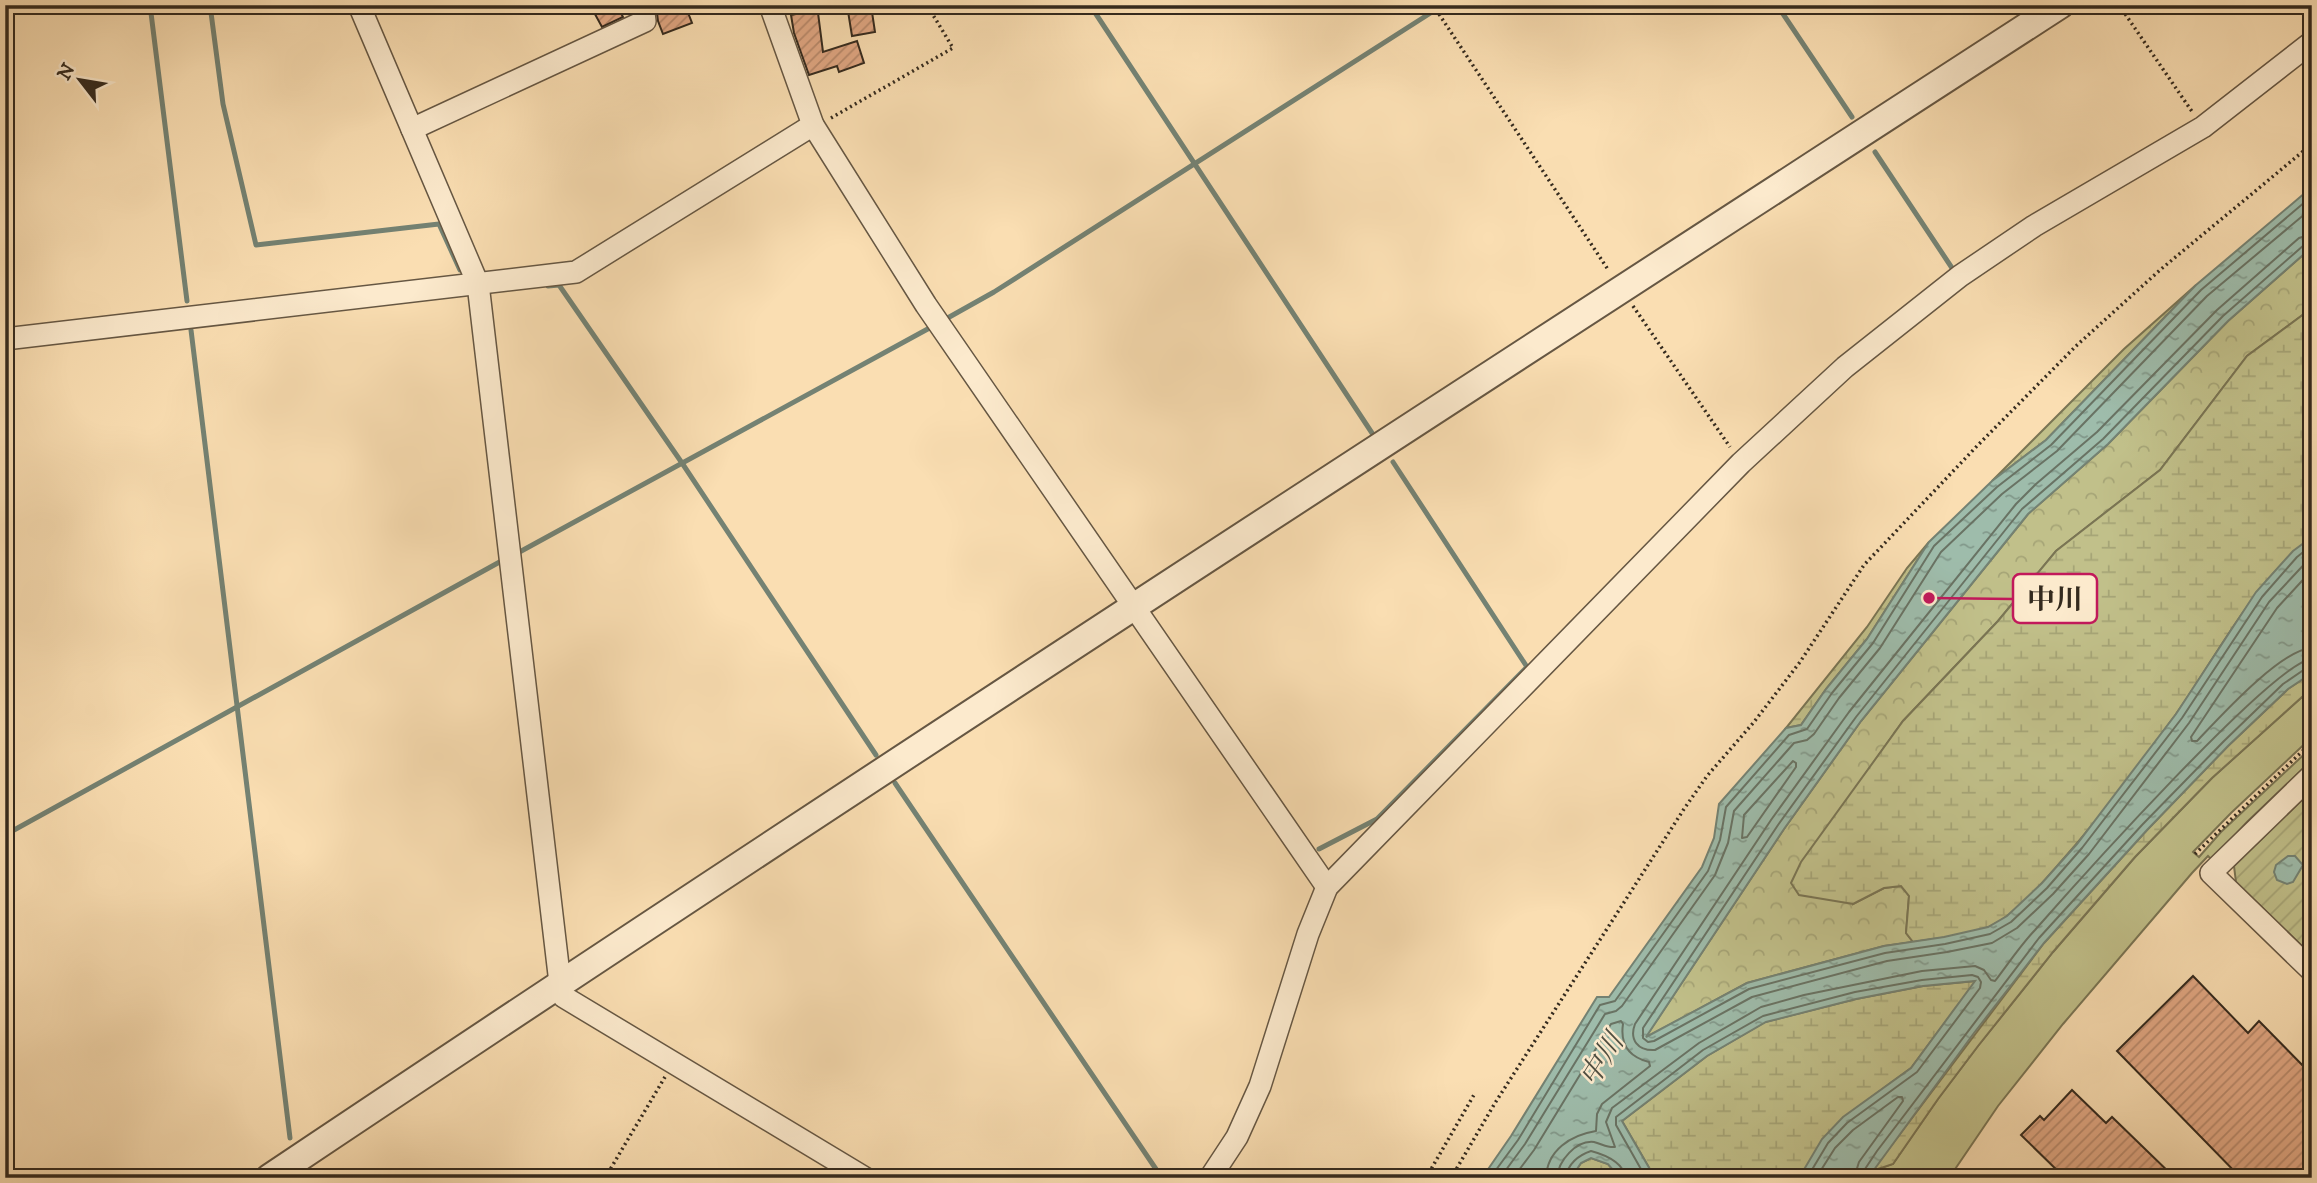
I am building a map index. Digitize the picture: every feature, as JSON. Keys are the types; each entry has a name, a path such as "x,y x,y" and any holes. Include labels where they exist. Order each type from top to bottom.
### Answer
{"street":[{"path":"359,5 478,284 560,983 564,997 865,1178"},
{"path":"412,129 645,21 643,5"},
{"path":"770,5 813,125 939,323 1328,887"},
{"path":"269,1178 560,983 1134,607 2060,5"},
{"path":"1210,1178 1237,1137 1260,1086 1308,934 1328,887 1741,463 1845,367 1960,276 2034,226 2203,127 2312,42"},
{"path":"5,338 576,272 813,125"},
{"path":"2312,775 2211,873 2312,971"}],"path":[{"path":"813,125 839,115 953,48 927,5"},
{"path":"1433,5 1741,463"},
{"path":"2119,5 2203,127"},
{"path":"1451,1178 1494,1103 1684,809 1707,776 1754,722 1800,662 1864,565 1977,446 2094,329 2160,270 2312,144"},
{"path":"2195,854 2312,742"},
{"path":"605,1178 673,1063"},
{"path":"1426,1178 1475,1093"}],"green space":[{"path":"2312,247 2312,308 2247,356 2160,470 2056,551 1998,621 1903,721 1854,790 1853,904 1884,888 1901,886 1909,896 1906,933 1913,942 1884,946 1747,983 1645,1038 1784,829 1861,721 2028,514 2108,444 2228,321"},
{"path":"2196,285 2046,440 1992,481 2124,349"},
{"path":"2312,308 2312,537 2271,575 2150,750 2048,876 2021,904 1991,926 1963,934 1913,942 1906,933 1909,896 1901,886 1884,888 1853,904 1799,895 1791,883 1801,862 1903,721 1998,621 2056,551 2160,470 2247,356"},
{"path":"1929,542 1867,639 1801,725 1786,728 1867,627 1907,568"},
{"path":"2312,673 2312,688 2212,778 2135,857 2053,952 1938,1099 1893,1164 1872,1171 2044,943 2228,746 2288,689"},
{"path":"2312,688 2312,737 2193,852 2199,857 2221,832 2312,747 2312,760 2247,822 2212,860 2208,856 2192,873 2063,1024 1998,1106 1949,1178 1868,1178 1872,1171 1893,1164 1978,1046 2053,952 2135,857 2212,778"},
{"path":"2312,790 2312,956 2236,882 2234,866"},
{"path":"1976,981 1911,1068 1843,1118 1799,1178 1655,1178 1622,1121 1707,1056 1765,1022 1856,999 1923,986"},
{"path":"1591,1158 1608,1164 1620,1178 1571,1178 1581,1163"}],"water":[{"path":"2312,187 2312,247 2228,321 2108,444 2028,514 1861,721 1784,829 1646,1037 1747,983 1884,946 1988,927 2007,916 2077,844 2176,714 2256,592 2293,551 2312,537 2312,673 2288,689 2228,746 2044,943 1868,1178 1799,1178 1822,1139 1843,1117 1911,1068 1975,981 1923,986 1856,999 1766,1022 1707,1056 1622,1121 1655,1178 1620,1178 1608,1164 1591,1158 1581,1163 1571,1178 1482,1178 1597,997 1609,997 1702,867 1714,838 1719,804 1786,728 1801,725 1867,639 1929,542 1992,481 2046,440 2196,285"},
{"path":"2312,828 2312,860 2306,858 2303,845"},
{"path":"2288,856 2295,856 2303,865 2293,882 2287,884 2277,880 2274,872 2276,865"}],"building":[{"path":"590,5 617,5 623,17 602,27"},
{"path":"656,5 685,5 692,23 663,34"},
{"path":"800,5 817,5 823,52 857,41 864,63 839,72 837,66 809,75 794,33 791,15 801,13"},
{"path":"847,5 866,5 867,12 872,12 875,32 852,36"},
{"path":"2193,976 2248,1033 2259,1021 2312,1075 2312,1178 2241,1178 2117,1051"},
{"path":"2072,1090 2106,1123 2112,1117 2175,1178 2065,1178 2021,1135 2040,1116 2044,1120"}],"waterway":[{"path":"150,5 187,301"},
{"path":"210,5 223,104 256,245 439,224 460,270"},
{"path":"1090,5 1372,433"},
{"path":"944,320 994,292 1443,5"},
{"path":"1777,5 1852,117"},
{"path":"1875,152 1954,271"},
{"path":"548,286 559,285 682,463 876,755"},
{"path":"514,555 935,325"},
{"path":"191,330 290,1138"},
{"path":"1319,849 1377,819 1527,667 1393,462"},
{"path":"5,835 505,559"},
{"path":"895,783 1162,1178"}],"place":[{"name":"中川","path":"1929,598"}]}
